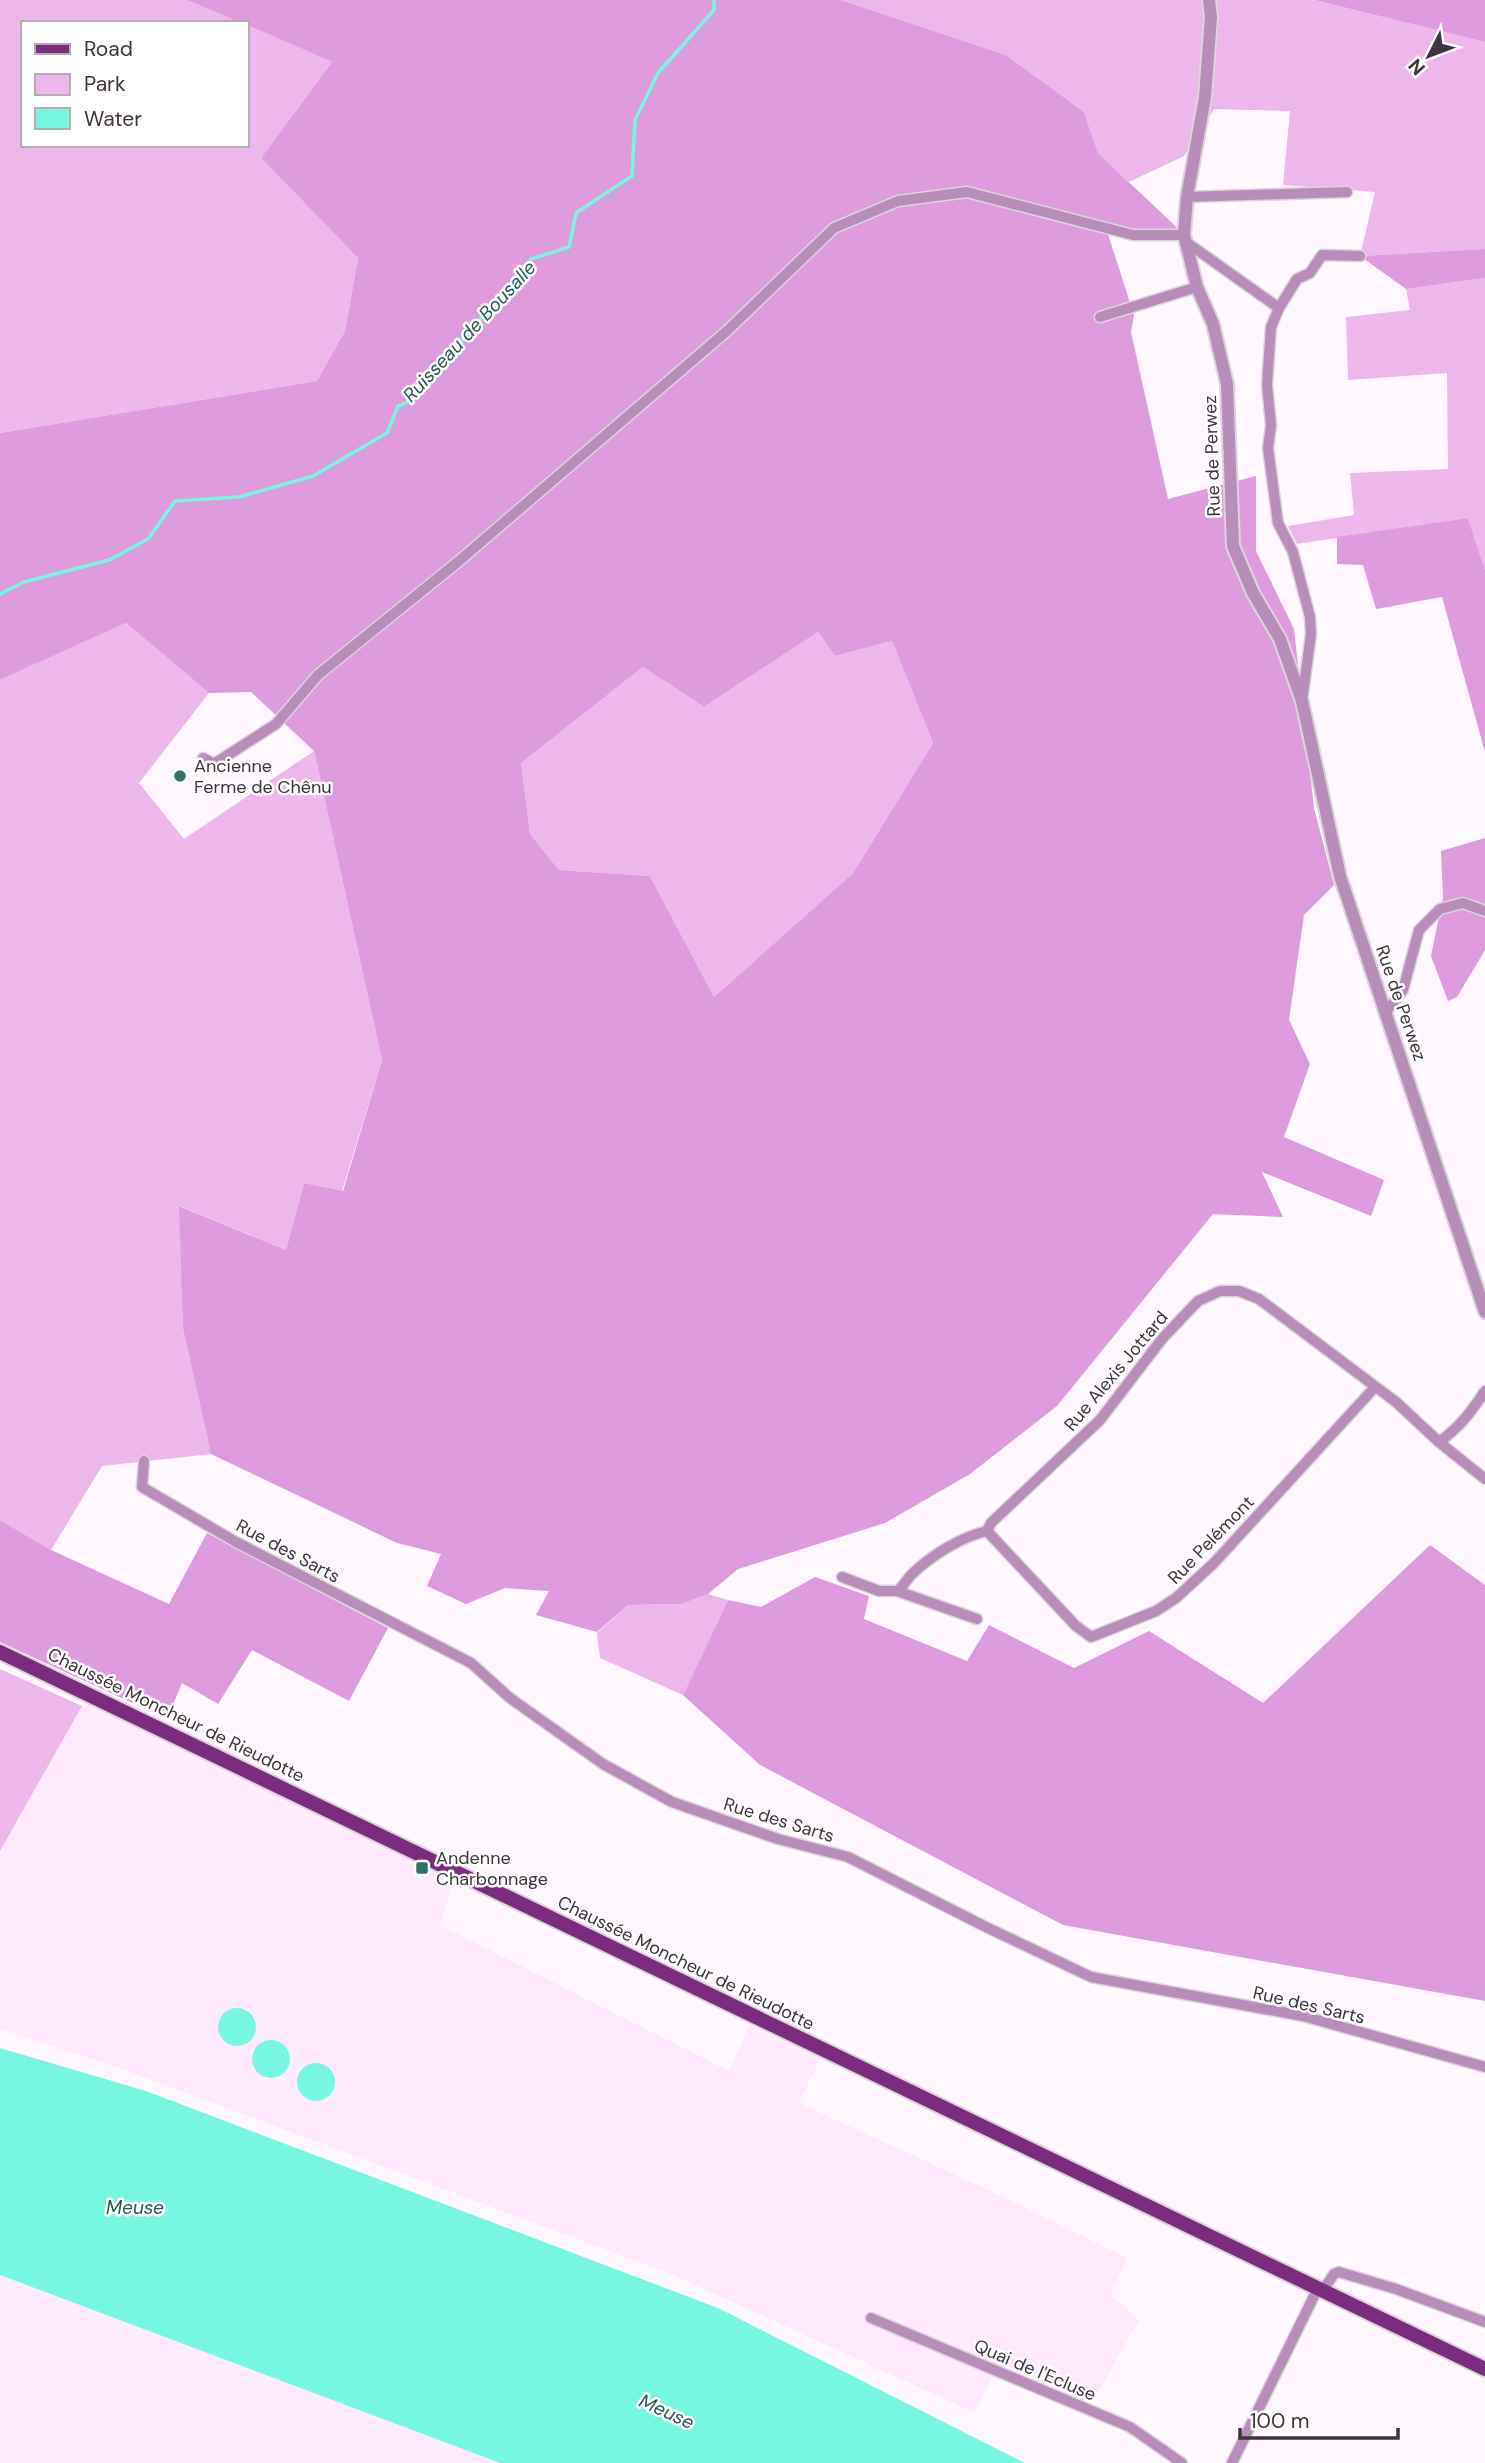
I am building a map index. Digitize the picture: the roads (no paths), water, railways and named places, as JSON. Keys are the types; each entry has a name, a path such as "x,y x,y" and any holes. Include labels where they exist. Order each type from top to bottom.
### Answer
{"main road":[{"name":"Chaussée Moncheur de Rieudotte","path":"0,1652 1485,2369"}],"street":[{"name":"Rue de Perwez","path":"1209,0 1211,17 1205,97 1187,197 1185,238 1197,287 1213,324 1227,384 1233,546 1253,593 1280,639 1302,701 1340,876 1485,1312"},
{"path":"202,758 214,764 276,724 318,675 459,561 728,330 834,228 898,201 967,192 1133,235 1185,238 1279,308"},
{"path":"1187,197 1347,192"},
{"name":"Rue de Perwez","path":"1302,701 1311,634 1310,617 1293,552 1279,523 1268,448 1271,425 1267,385 1271,327 1297,278 1310,273 1322,255 1360,256"},
{"path":"1100,317 1197,287"},
{"path":"1386,1012 1403,990 1419,930 1440,909 1463,903 1485,911"},
{"name":"Rue Alexis Jottard","path":"897,1591 923,1565 955,1544 987,1531 991,1523 1100,1420 1162,1339 1198,1301 1220,1291 1239,1291 1259,1299 1375,1387"},
{"path":"1375,1387 1485,1479"},
{"name":"Rue Pelémont","path":"987,1531 1076,1626 1091,1637 1120,1627 1156,1611 1176,1598 1214,1563 1375,1387"},
{"path":"1439,1442 1457,1430 1468,1418 1485,1391"},
{"name":"Rue des Sarts","path":"144,1461 142,1487 236,1542 471,1663 510,1698 603,1763 673,1802 778,1839 848,1857 1091,1977 1303,2016 1485,2067"},
{"path":"842,1577 879,1591 897,1591 977,1619"},
{"path":"1232,2463 1321,2289 1334,2274 1339,2272 1396,2289 1485,2322"},
{"name":"Quai de l'Ecluse","path":"871,2318 1130,2427 1182,2463"}],"water":[{"path":"237,2008 250,2014 256,2027 250,2040 237,2046 224,2040 218,2027 224,2014"},
{"path":"271,2040 284,2046 290,2059 284,2072 271,2078 258,2072 252,2059 258,2046"},
{"name":"Meuse","path":"0,2048 146,2091 718,2308 1025,2463 500,2463 0,2275"},
{"path":"316,2063 329,2069 335,2082 329,2095 316,2101 303,2095 297,2082 303,2069"}],"waterway":[{"name":"Ruisseau de Bousalle","path":"0,594 24,582 109,560 148,539 175,501 239,497 313,476 387,433 398,406 410,401 531,259 569,247 576,213 632,176 635,120 658,73 714,10 714,0"}],"place":[{"name":"Ancienne Ferme de Chênu","path":"180,776"},
{"name":"Andenne Charbonnage","path":"422,1868"}]}
